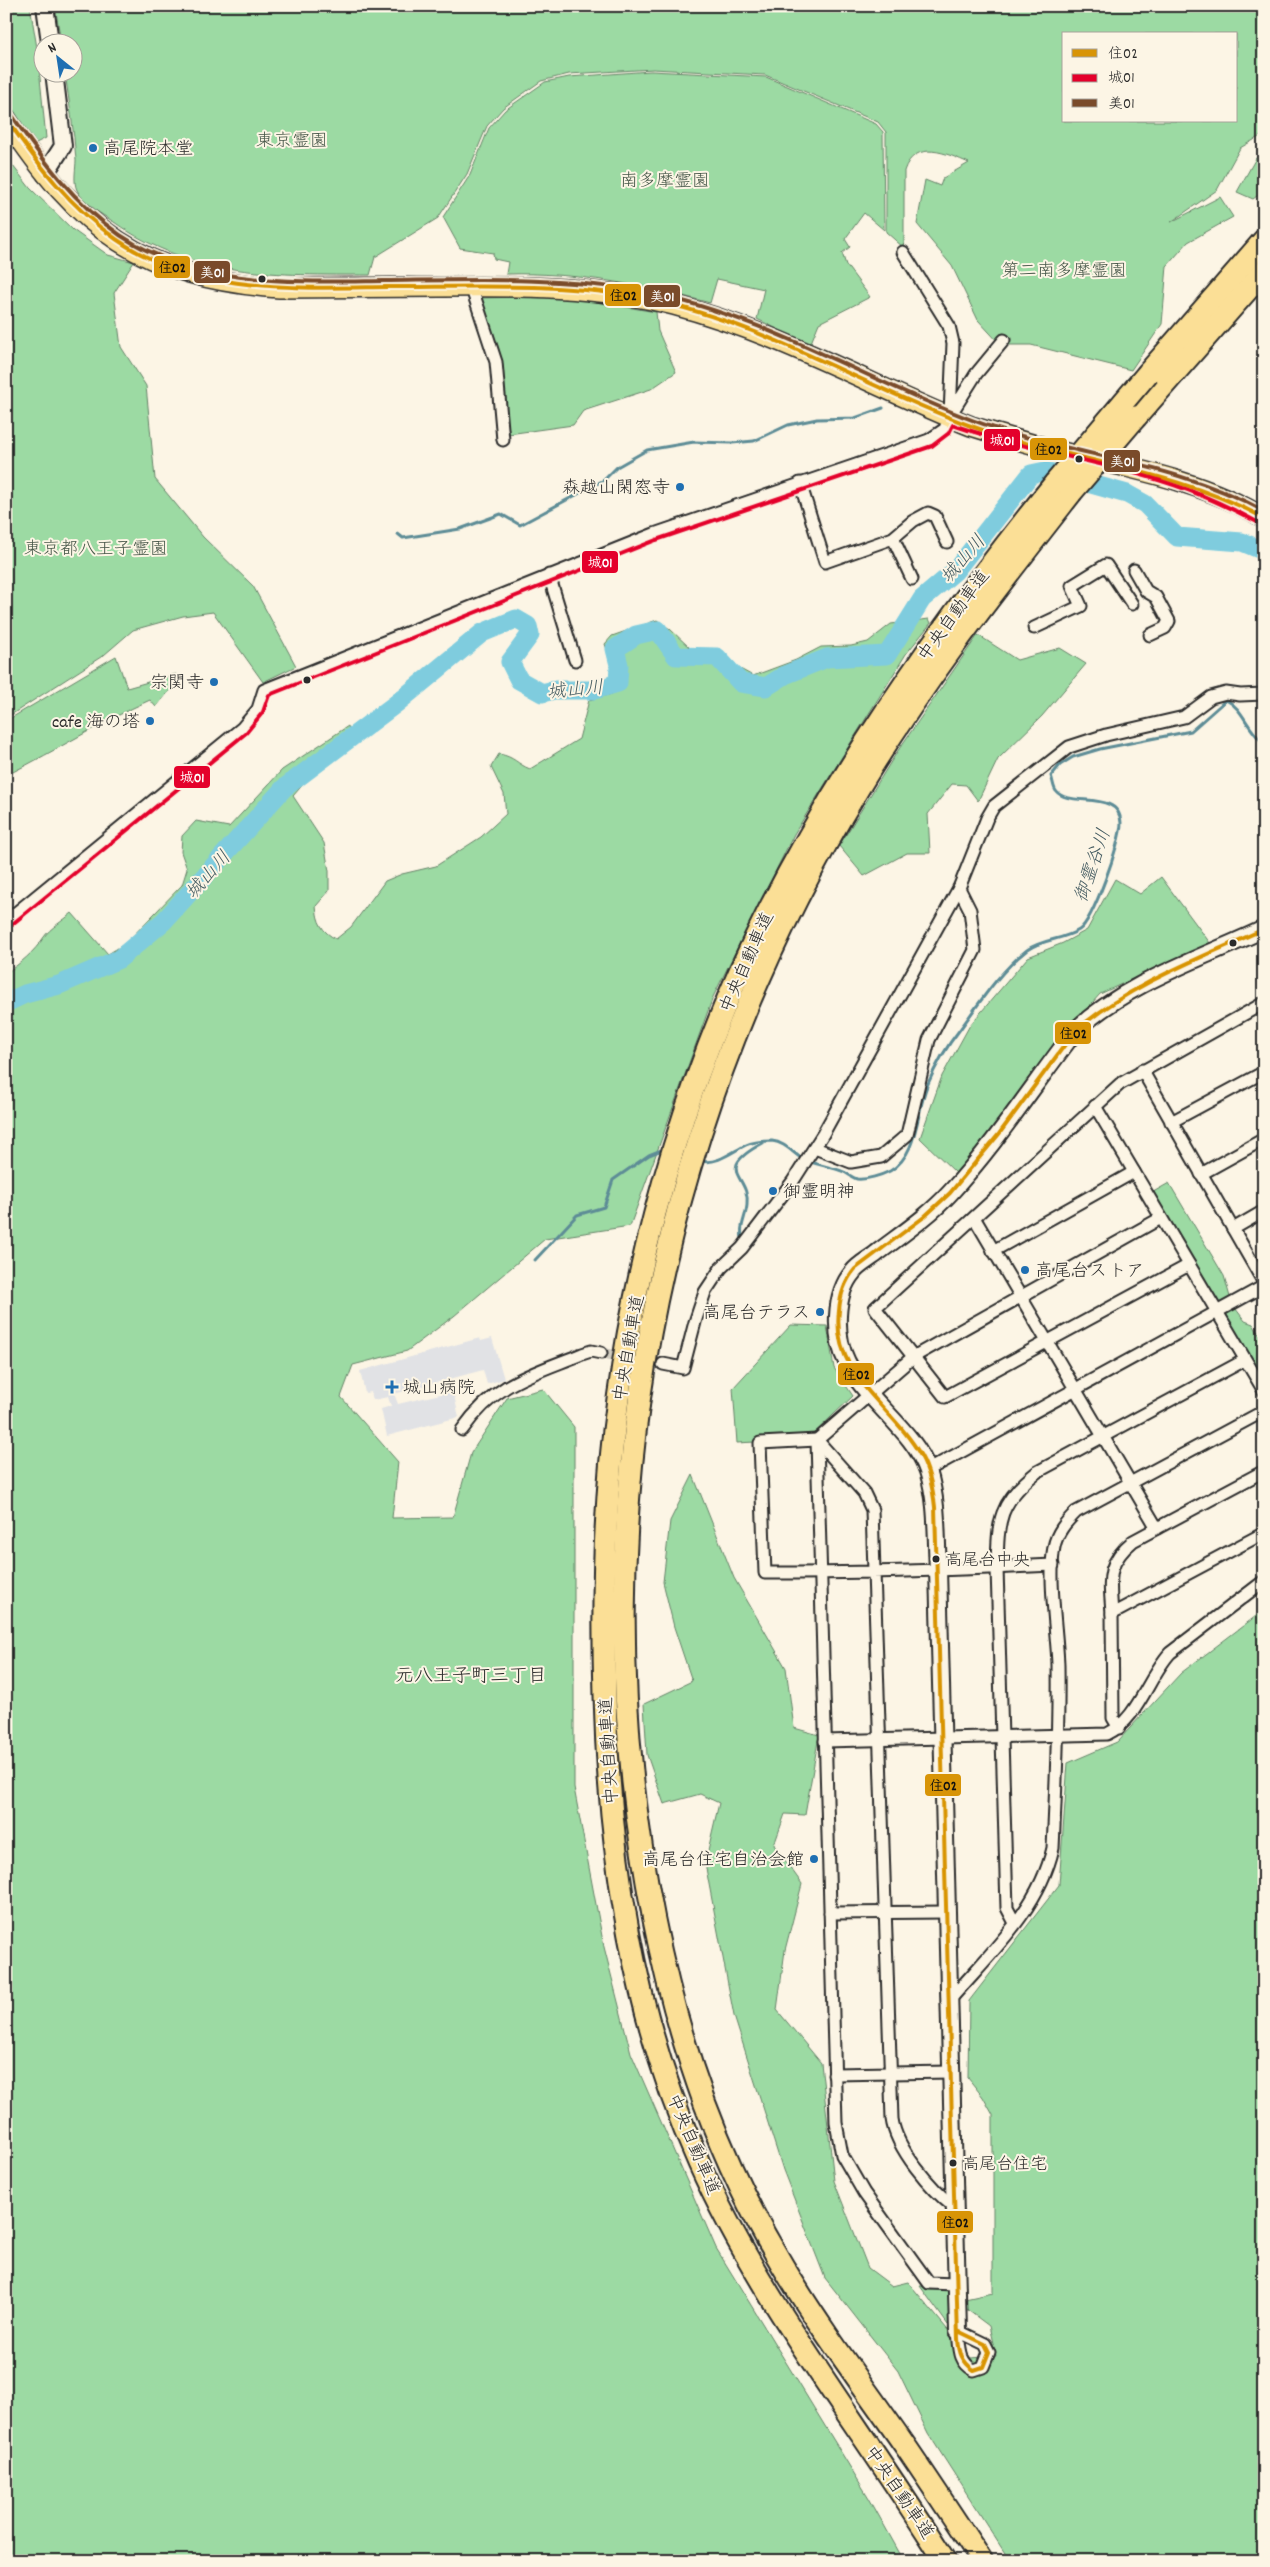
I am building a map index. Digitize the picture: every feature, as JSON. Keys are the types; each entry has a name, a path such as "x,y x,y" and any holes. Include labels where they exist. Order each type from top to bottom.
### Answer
{"highway":[{"name":"中央自動車道","path":"1063,488 1148,373 1264,240"},
{"name":"中央自動車道","path":"946,2561 788,2325 728,2223 698,2162 673,2100 651,2034 634,1967 612,1828 606,1754 603,1653 605,1554 618,1398 633,1314 732,992 767,914 806,840 854,758 918,664 1003,548 1136,417 1264,271"},
{"name":"中央自動車道","path":"678,1168 667,1249 647,1342 634,1436 625,1545 624,1634 628,1738 645,1870 662,1955 705,2103 750,2205 783,2268 843,2360 906,2447 982,2561"}],"main road":[{"path":"6,118 45,174 86,217 124,244 162,264 236,285 279,288 471,286 578,290 629,296 673,305 752,331 949,417 1008,438 1198,486 1232,500 1264,518"}],"street":[{"path":"45,6 49,32"},
{"path":"45,174 63,146 55,82"},
{"path":"903,252 949,326 953,344 949,417"},
{"path":"471,286 496,362 503,440"},
{"path":"6,921 242,728 258,709 264,690 684,522 929,440 945,429 949,417 988,358 1004,340"},
{"path":"800,483 825,562 893,538 913,521 928,514 935,516 947,542"},
{"path":"893,538 912,579"},
{"path":"1034,628 1081,606 1072,586 1106,565 1132,604"},
{"path":"1134,570 1146,591 1156,597 1169,622 1164,628 1150,635"},
{"path":"549,575 575,660"},
{"path":"663,1364 683,1368 695,1322 706,1292 721,1268 744,1245 810,1156 960,888 986,818 994,806 1069,747 1106,735 1184,717 1211,697 1226,693 1240,695 1264,694"},
{"path":"810,1156 851,1162 881,1157 907,1135 929,1040 975,950 970,910 960,888"},
{"path":"958,2331 955,2284 955,2208 948,2002 938,1569 934,1498 928,1470 909,1439 869,1393 846,1362 839,1329 838,1309 853,1272 926,1215 950,1193 1000,1132 1075,1031 1087,1020 1121,995 1264,929"},
{"path":"1189,1265 1048,1343 945,1397 876,1308 1120,1084 1264,1003"},
{"path":"928,1470 1217,1312 1264,1284 1142,1070"},
{"path":"1171,1122 1264,1072"},
{"path":"1095,1106 1264,1391"},
{"path":"1201,1174 1264,1139"},
{"path":"993,1251 1134,1172"},
{"path":"1233,1228 1264,1211"},
{"path":"1053,1565 820,1573 765,1573 760,1443 817,1440 869,1393 913,1357 1020,1295 1161,1218"},
{"path":"974,1219 1157,1528"},
{"path":"462,1430 475,1412 504,1386 590,1351 602,1353"},
{"path":"1015,1923 1008,1908 997,1568 998,1532 1006,1504 1012,1494 1037,1472 1245,1360"},
{"path":"948,2002 1033,1900 1049,1865 1053,1848 1058,1734 1058,1664 1053,1565 1054,1547 1065,1523 1076,1512 1264,1411"},
{"path":"817,1440 864,1493 872,1510 890,2109 896,2136 931,2186 955,2208"},
{"path":"817,1440 836,2123 842,2155 860,2185 929,2283 955,2284"},
{"path":"1119,1728 1113,1718 1110,1580 1114,1561 1133,1541 1264,1471"},
{"path":"1112,1614 1264,1533"},
{"path":"825,1741 1003,1735 1107,1734 1119,1728 1160,1663 1170,1652 1264,1581"},
{"path":"830,1913 946,1912"},
{"path":"834,2074 950,2072"}],"shaded area":[{"name":"城山病院","path":"480,1338 481,1341 492,1338 504,1379 487,1384 483,1370 394,1394 398,1404 453,1391 459,1417 387,1436 381,1409 391,1406 388,1397 373,1400 371,1392 365,1393 360,1371"}],"green space":[{"path":"6,6 30,6 34,32 32,32 32,82 40,82 46,138 36,143 26,141 6,152"},
{"name":"東京霊園","path":"55,6 1264,6 1264,134 1240,148 1217,190 1171,222 1220,197 1233,217 1188,242 1167,266 1162,324 1131,370 1031,345 1001,345 978,320 952,266 917,224 925,180 940,186 943,178 969,163 933,151 916,155 909,161 904,171 904,248 886,232 886,132 878,122 765,75 653,69 569,74 541,81 503,108 487,126 467,174 438,218 375,257 370,275 302,275 237,270 174,254 144,240 88,204 77,190 66,82 82,82 82,32 59,32"},
{"name":"南多摩霊園","path":"651,71 766,77 876,124 883,132 884,230 864,213 845,239 850,247 842,253 846,265 870,297 819,323 810,345 757,319 764,289 717,279 710,303 609,281 558,275 506,274 508,262 494,259 493,253 460,248 443,217 470,175 489,128 505,110 545,82 569,77"},
{"path":"1264,153 1264,191 1253,199 1237,192 1256,158"},
{"name":"東京都八王子霊園","path":"6,157 30,188 73,230 108,255 134,262 114,293 121,347 146,386 155,479 203,537 253,586 296,666 263,682 213,612 183,616 133,630 104,655 6,718"},
{"path":"475,298 572,298 656,312 658,331 676,372 651,389 583,411 573,425 501,435 496,362"},
{"path":"929,619 931,623 906,654 794,834 713,997 630,1226 545,1239 454,1316 407,1351 353,1365 341,1397 398,1462 392,1518 453,1517 471,1453 507,1398 543,1389 574,1427 574,1788 604,1947 631,2053 716,2248 869,2498 904,2561 6,2561 6,973 27,957 50,931 72,913 108,954 126,943 182,885 187,869 181,852 182,836 196,821 229,827 282,770 348,726 349,731 293,796 324,843 329,871 329,891 316,906 319,922 324,930 336,939 351,927 385,881 402,874 436,866 481,837 506,814 504,794 491,767 499,754 509,757 530,769 579,739 589,700 612,694 614,670 605,644 612,636 657,620 670,629 690,648 707,651 753,676 796,660 821,647 851,646 868,642 891,624"},
{"path":"978,635 1017,660 1060,648 1086,664 1042,716 998,759 978,801 966,785 952,784 928,814 930,853 907,853 864,876 839,846 897,752"},
{"path":"116,656 127,688 176,674 176,683 156,707 150,700 44,755 9,774 6,778 6,721"},
{"path":"1161,877 1210,943 1100,994 1048,1053 958,1175 920,1138 942,1076 970,1025 1028,957 1063,943 1087,930 1115,879 1140,894"},
{"path":"1169,1183 1224,1276 1232,1304 1245,1321 1253,1324 1264,1343 1264,1391 1148,1195"},
{"path":"791,1325 827,1326 834,1368 853,1396 808,1439 737,1443 733,1388"},
{"path":"693,1475 734,1578 786,1668 794,1728 819,1735 805,1815 785,1814 774,1845 802,1884 785,1950 777,2010 821,2063 834,2181 868,2268 892,2286 908,2282 971,2358 996,2356 989,2326 965,2308 965,2299 993,2293 993,2115 983,2097 968,2078 969,2001 1059,1885 1068,1763 1117,1742 1181,1673 1264,1610 1264,2561 1010,2561 928,2433 898,2371 825,2278 783,2170 734,2016 705,1863 719,1803 700,1794 664,1804 647,1755 644,1704 692,1681 674,1627 663,1582 670,1521"},
{"path":"920,2286 946,2288 950,2294 950,2324 948,2325"}],"waterway":[{"path":"398,534 403,538 460,529 501,514 520,525 604,480 617,467 647,450 694,442 732,443 754,441 788,425 817,419 855,418 883,408"},
{"name":"城山川","path":"1030,467 1036,473"},
{"name":"城山川","path":"6,1003 25,994 59,985 119,959 164,921 284,788 397,703 482,633 516,619 528,626 530,635 510,662 519,680 542,693 554,690 595,690 618,683 619,665 615,649 636,635 658,630 676,656 717,657 741,683 766,687 785,675 827,658 887,655 922,599 955,571 1031,474 1045,471 1127,494 1145,504 1177,537 1242,542 1264,551"},
{"name":"御霊谷川","path":"701,1161 707,1162 725,1157 749,1144 772,1141 784,1145 801,1158 839,1170 857,1179 874,1177 890,1171 899,1164 911,1144 923,1097 938,1063 983,997 1008,967 1027,950 1033,946 1079,930 1085,924 1098,897 1116,846 1121,823 1118,813 1112,806 1103,802 1062,796 1056,791 1051,776 1060,765 1073,757 1100,749 1191,731 1226,700 1237,709 1253,732 1264,743"},
{"name":"御霊谷川","path":"743,1242 741,1232 747,1205 747,1195 736,1167 739,1160 763,1143"},
{"name":"御霊谷川","path":"535,1260 577,1215 604,1207 613,1180 649,1155 664,1149"}],"tunnel":[{"path":"601,1353 629,1358"}],"transit line":[{"name":"美01","path":"11,114 47,164 73,195 88,209 120,235 150,252 182,264 214,273 282,281 550,281 649,293 691,303 773,332 932,404 972,420 1008,432 1120,460 1193,481 1229,494 1264,511"},
{"name":"住02","path":"6,118 56,184 84,213 116,239 147,257 179,270 212,279 282,287 485,286 550,288 583,290 647,299 689,309 731,323 971,426 1008,438 1193,487 1229,501 1264,518"},
{"name":"城01","path":"10,926 246,733 263,712 269,695 656,540 932,446 949,433 953,425 1012,443 1159,480 1207,498 1261,524"},
{"name":"住02","path":"958,2331 985,2344 989,2352 983,2367 974,2370 967,2364 960,2352 958,2339 935,1507 931,1481 921,1456 909,1438 866,1389 844,1354 839,1334 841,1299 846,1283 855,1269 924,1217 950,1193 999,1134 1075,1031 1096,1014 1142,986 1264,929"}],"place":[{"name":"高尾院本堂","path":"93,148"},
{"name":"森越山閑窓寺","path":"680,487"},
{"name":"宗関寺","path":"214,682"},
{"name":"cafe 海の塔","path":"150,721"},
{"name":"御霊明神","path":"773,1191"},
{"name":"高尾台ストア","path":"1025,1270"},
{"name":"高尾台テラス","path":"820,1312"},
{"name":"城山病院","path":"392,1387"},
{"name":"高尾台中央","path":"936,1559"},
{"name":"高尾台住宅自治会館","path":"814,1859"},
{"name":"高尾台住宅","path":"953,2163"}],"district":[{"name":"元八王子町三丁目","path":"471,1674"}],"park label":[{"name":"第二南多摩霊園","path":"1064,270"}]}
